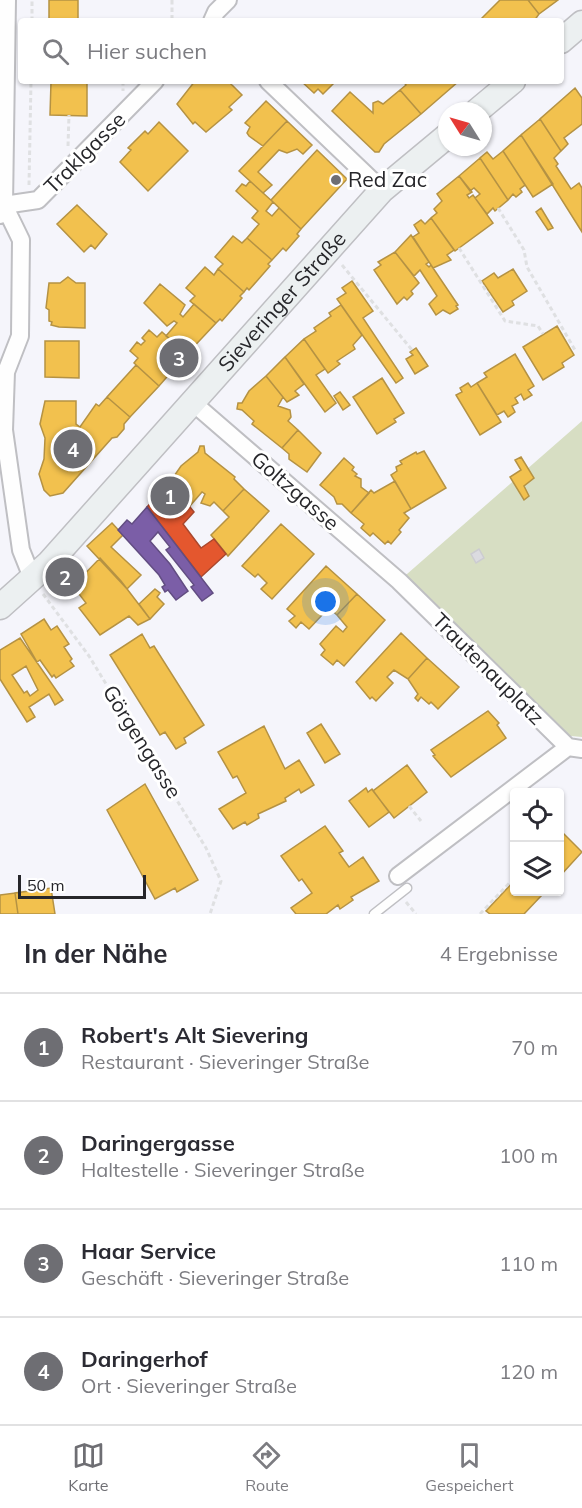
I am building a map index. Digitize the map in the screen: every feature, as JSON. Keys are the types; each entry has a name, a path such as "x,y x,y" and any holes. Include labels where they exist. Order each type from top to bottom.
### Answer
{"main road":[{"path":"564,38 582,23"},
{"path":"488,102 509,84"},
{"name":"Sieveringer Straße","path":"0,607 33,580 382,190 438,143"}],"street":[{"path":"7,0 2,210 21,240 20,336 2,366 2,434 21,550 33,580"},
{"path":"214,18 228,0"},
{"name":"Traklgasse","path":"2,210 38,200 152,84"},
{"path":"271,84 382,190"},
{"name":"Goltzgasse","path":"191,401 399,580"},
{"name":"Trautenauplatz","path":"399,580 575,748"},
{"path":"402,882 575,748"}],"lane":[{"path":"374,914 402,882"}],"path":[{"path":"32,0 32,18"},
{"path":"172,0 172,18"},
{"path":"28,202 32,84"},
{"path":"67,171 69,115"},
{"path":"498,208 524,250 527,267 575,350"},
{"path":"459,248 505,321 538,326 543,334"},
{"path":"330,250 412,350"},
{"name":"Görgengasse","path":"33,580 89,656 206,848 221,881 210,914"},
{"path":"409,806 421,821"},
{"path":"480,914 510,882"}],"green space":[{"path":"582,421 582,737 571,736 564,743 399,581"}],"building: Wohnen":[{"path":"49,0 78,0 78,18 49,18"},
{"path":"500,0 528,0 539,14 536,18 482,18"},
{"path":"528,0 558,0 539,14"},
{"path":"51,84 87,84 87,116 50,115"},
{"path":"193,84 231,84 242,95 229,107 232,110 206,132 195,122 193,124 177,104"},
{"path":"304,84 333,84 323,94 318,89 314,93"},
{"path":"456,84 421,114 400,90 406,85"},
{"path":"575,88 582,98 582,124 564,138 568,144 561,151 540,119"},
{"path":"400,90 421,114 384,144 379,152 375,152 332,111 350,92 373,113 373,103 378,101 383,104"},
{"path":"266,101 287,121 263,146 249,136 247,133 250,127 245,123"},
{"path":"540,119 561,151 554,158 558,164 556,166 571,189 579,183 582,188 582,232 521,135"},
{"path":"287,121 312,145 303,154 297,149 287,153 279,150 258,172 272,185 263,193 239,171"},
{"path":"159,122 188,151 148,191 120,162 131,150 128,148 145,131 148,134"},
{"path":"521,135 553,184 533,197 503,151"},
{"path":"317,150 347,179 301,229 271,200"},
{"path":"503,151 525,185 516,197 513,194 508,200 480,158 490,156 493,159"},
{"path":"480,158 508,200 495,211 493,208 487,214 475,198 480,194 474,188 470,191 459,176"},
{"path":"459,176 472,192 467,195 469,198 473,195 493,223 455,251 431,218 437,213 434,209 442,201 437,194"},
{"path":"250,181 273,202 266,211 272,216 279,208 301,229 297,234 299,236 286,251 283,248 272,260 247,238 259,224 252,218 258,211 236,191 242,184 246,186"},
{"path":"77,205 107,234 95,249 91,245 84,252 57,224"},
{"path":"541,208 553,228 548,230 536,212"},
{"path":"431,218 454,250 447,255 451,260 433,268 413,237 419,233 414,225 421,220 425,224"},
{"path":"411,235 429,262 426,264 429,267 431,265 458,305 456,306 458,309 450,314 443,310 436,315 429,304 437,296 420,270 414,276 395,252"},
{"path":"233,236 242,243 247,238 272,260 268,264 270,266 249,290 247,288 244,292 218,269 223,264 215,257"},
{"path":"395,252 419,283 411,291 413,294 407,300 404,297 397,304 374,270 381,265 378,262"},
{"path":"205,267 214,275 218,269 244,292 240,296 242,298 222,321 220,319 216,323 190,301 195,296 186,288"},
{"path":"513,269 527,291 512,301 514,305 503,312 482,281 494,273 498,278"},
{"path":"68,277 76,283 85,283 85,328 59,327 51,325 52,322 49,321 49,310 46,308 49,283 60,283"},
{"path":"352,281 373,311 363,318 403,378 396,383 337,299 346,293 342,288"},
{"path":"160,284 185,305 180,314 183,317 194,304 216,323 187,354 166,336 177,323 174,321 167,326 144,303"},
{"path":"341,305 362,335 353,345 355,349 337,361 340,364 328,373 304,339 316,331 314,328 331,316 329,313"},
{"path":"557,326 574,355 562,363 564,367 543,380 523,347"},
{"path":"149,330 157,337 162,332 187,354 159,386 134,363 138,358 130,351 137,342 141,345 145,341 142,338"},
{"path":"304,339 325,369 316,375 336,403 325,412 285,357"},
{"path":"45,341 79,341 79,378 45,377"},
{"path":"416,348 428,366 415,374 406,359 413,355 410,352"},
{"path":"515,354 534,386 528,390 532,395 524,400 521,394 515,398 518,403 512,406 515,412 508,417 504,411 497,415 477,383 487,377 484,373"},
{"path":"285,357 304,384 295,391 299,395 287,402 266,376"},
{"path":"136,365 159,386 130,417 107,397"},
{"path":"266,376 283,397 278,406 290,410 291,417 288,421 298,430 282,448 252,424 254,421 242,410 237,409 238,403 242,403 249,391"},
{"path":"382,378 404,413 394,419 396,422 377,434 353,397"},
{"path":"468,383 471,387 477,383 501,422 480,435 456,395 462,392 460,388"},
{"path":"340,392 350,405 343,410 334,396"},
{"path":"107,397 130,417 124,424 124,429 117,437 112,438 63,493 50,496 44,490 39,474 44,459 45,438 40,424 45,401 76,401 76,424 80,427 96,404 99,406"},
{"path":"298,430 321,453 307,472 289,459 289,454 282,448"},
{"path":"200,446 204,446 205,453 235,477 234,479 244,489 223,511 214,502 210,506 201,503 205,494 202,492 189,507 170,482 181,466 198,452"},
{"path":"424,451 446,488 411,509 391,475 397,471 396,467 402,464 400,461 416,452 417,454"},
{"path":"521,457 534,478 524,486 529,496 524,500 510,477 521,470 515,460"},
{"path":"344,458 354,467 352,470 357,474 355,476 361,479 361,487 369,493 351,513 342,504 337,504 334,497 320,485"},
{"path":"395,481 411,509 404,513 409,518 399,530 401,532 391,544 388,541 385,544 373,533 370,536 361,528 364,524 351,513 371,490 374,493"},
{"path":"244,489 269,511 228,556 211,535 229,517 223,511"},
{"path":"112,523 123,535 111,547 141,575 127,589 87,546"},
{"path":"281,524 314,554 272,599 261,589 267,583 258,574 255,577 242,566"},
{"path":"100,558 150,619 138,625 129,616 100,635 79,608 86,603 73,586"},
{"path":"326,566 357,594 337,615 321,601 316,607 323,614 309,629 301,622 296,628 289,621 295,616 287,609"},
{"path":"155,589 160,593 157,597 164,604 150,619 139,604"},
{"path":"357,594 385,620 344,666 337,660 333,665 321,655 325,650 320,644 336,626 343,632 347,627 337,615"},
{"path":"44,619 51,630 57,626 69,644 64,647 74,666 56,678 54,675 52,677 40,660 37,662 21,634"},
{"path":"401,633 427,658 408,679 394,670 387,677 393,683 376,701 372,697 370,699 356,682"},
{"path":"142,634 150,648 154,646 204,725 184,738 186,743 176,749 165,732 160,735 110,655"},
{"path":"20,638 63,700 55,705 49,694 29,707 35,717 27,722 0,679 0,650","holes":["26,666 38,690 30,696 27,691 24,693 12,675"]},
{"path":"427,658 459,687 438,709 421,697 418,701 415,698 418,694 408,679"},
{"path":"488,711 499,723 497,725 506,738 451,777 433,756 435,755 431,750"},
{"path":"321,724 340,754 325,763 307,733"},
{"path":"264,726 285,769 299,760 314,785 301,793 299,789 285,798 286,801 258,814 259,818 233,829 219,809 246,793 237,776 233,778 218,752"},
{"path":"407,765 427,792 394,818 373,791"},
{"path":"145,784 198,880 177,892 175,888 155,899 107,810"},
{"path":"366,788 368,792 372,789 389,812 369,827 349,801"},
{"path":"325,826 343,851 339,853 349,867 363,857 379,881 351,897 353,900 340,909 338,905 326,914 296,914 291,908 312,893 302,879 299,881 281,856"},
{"path":"564,834 582,852 564,872"},
{"path":"510,885 510,896 541,896 524,914 490,914 486,911"},
{"path":"51,888 55,914 18,914 15,893"},
{"path":"15,893 18,914 0,914 0,895"}],"building: Handel":[{"path":"170,482 194,512 183,524 201,548 214,539 226,554 201,577 147,507"}],"building: Büros":[{"path":"147,507 213,593 202,601 191,587 194,585 166,550 170,547 158,532 150,541 170,564 188,591 176,600 168,590 165,592 162,587 165,585 159,575 118,530 127,520 132,524"}],"building: Sonstige":[{"path":"479,549 484,558 476,563 471,554"}],"place":[{"name":"Red Zac","path":"336,180"},
{"name":"Haar Service","path":"179,358"},
{"name":"Daringerhof","path":"73,449"},
{"name":"Robert's Alt Sievering","path":"170,496"},
{"name":"Daringergasse","path":"65,577"}]}
